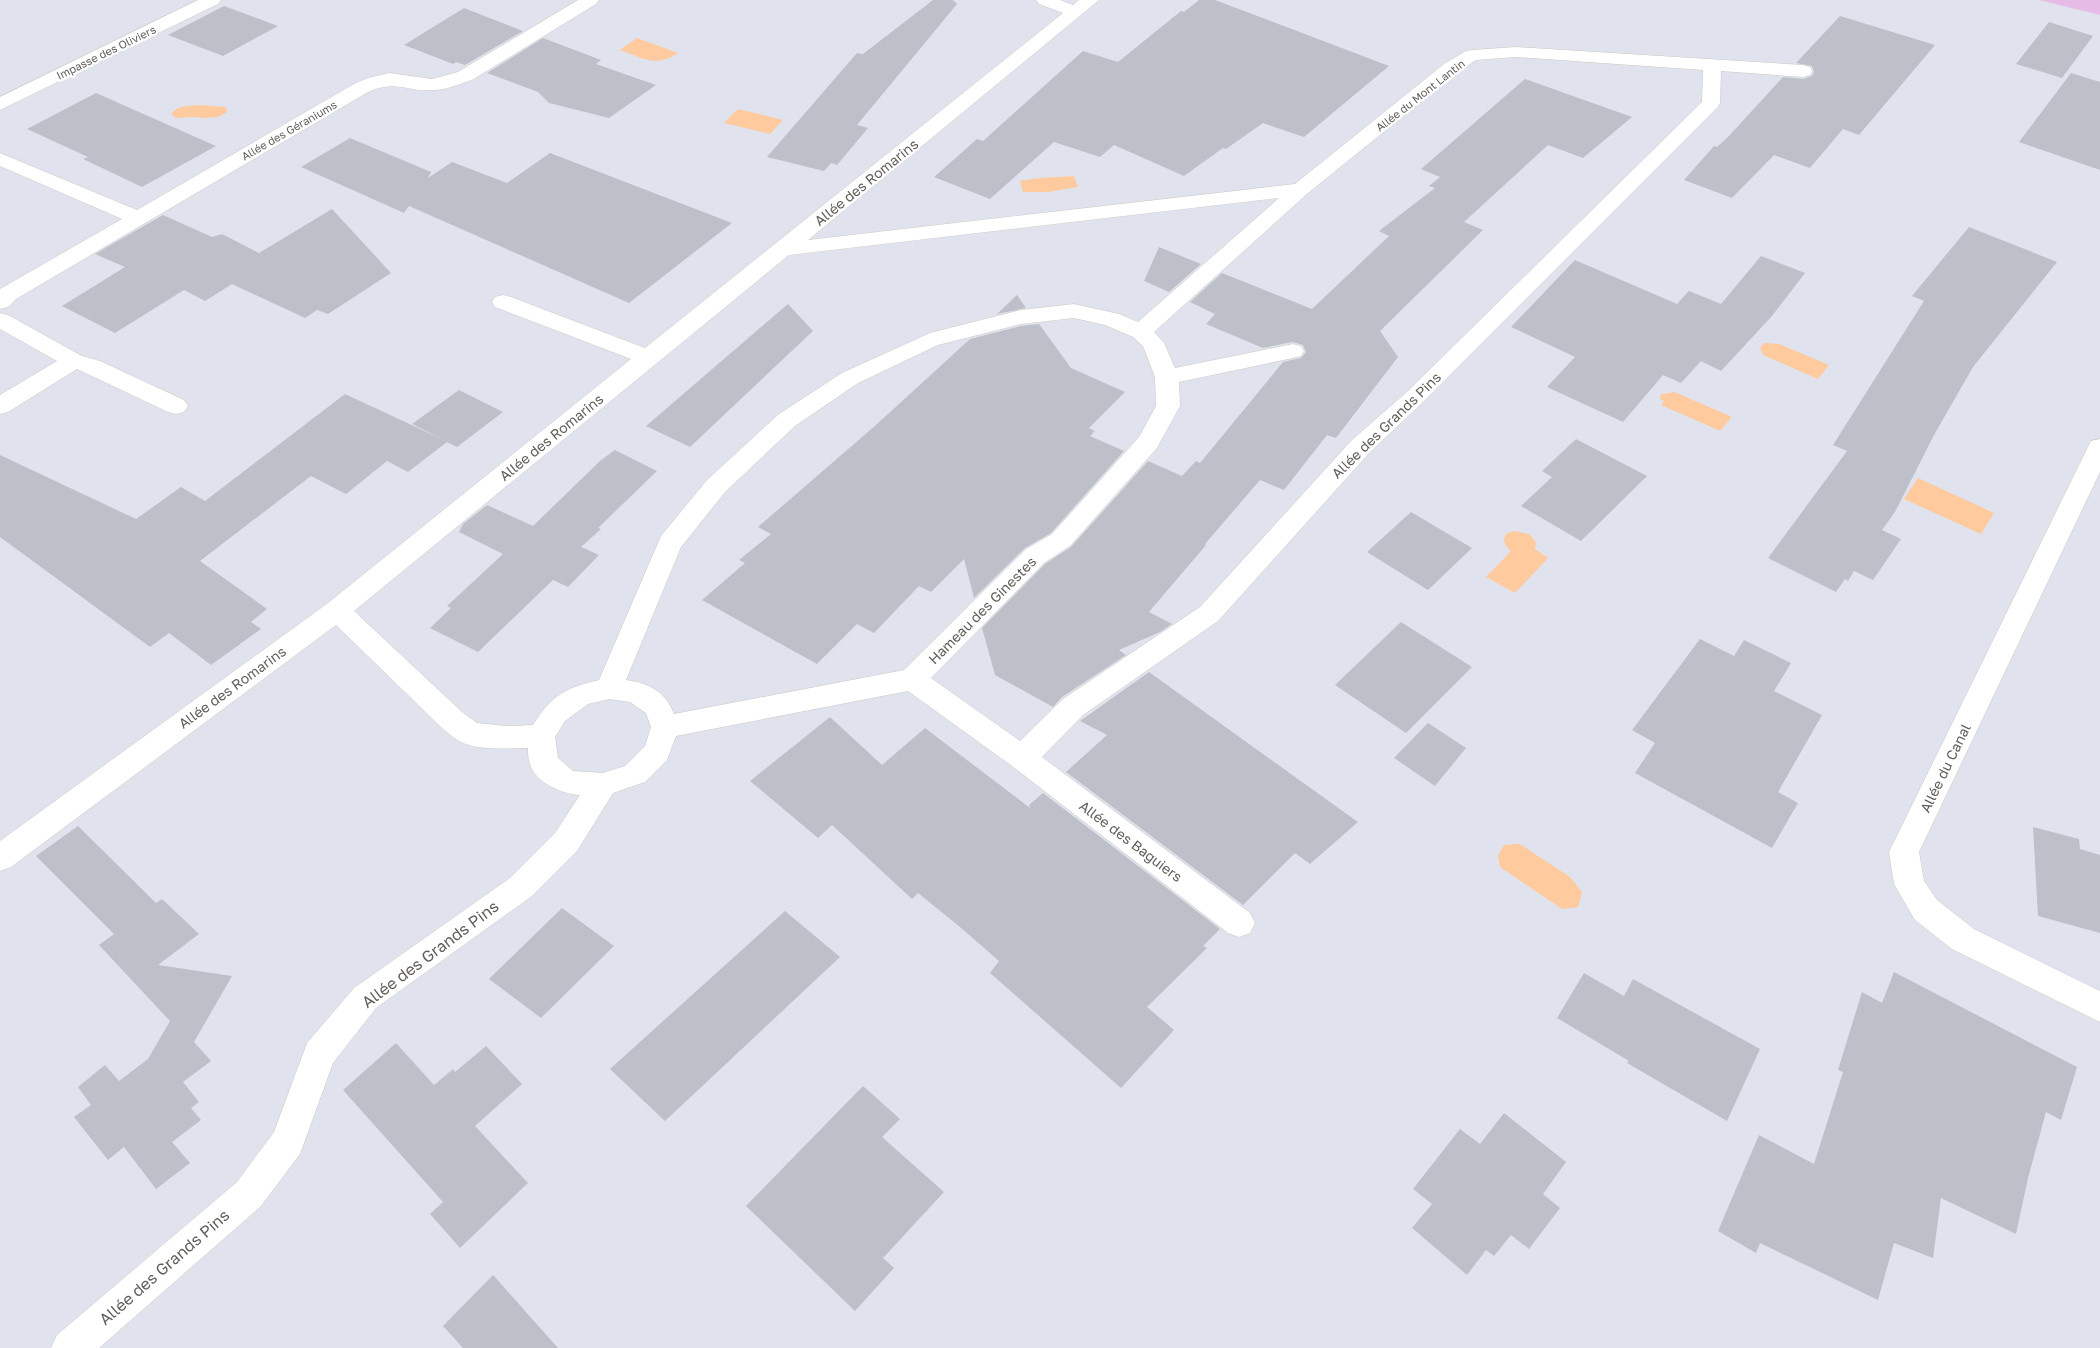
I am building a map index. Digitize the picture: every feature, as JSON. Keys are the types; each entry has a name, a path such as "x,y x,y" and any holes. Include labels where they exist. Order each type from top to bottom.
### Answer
{"street":[{"name":"Impasse des Oliviers","path":"0,104 212,0"},
{"name":"Allée des Géraniums","path":"0,302 8,294 361,88 375,82 390,79 432,85 465,76 590,0"},
{"path":"1045,0 1082,6"},
{"name":"Allée des Romarins","path":"0,858 336,610 1082,6"},
{"name":"Allée du Mont Lantin","path":"1141,332 1301,189 1451,68 1472,55 1516,52 1802,71"},
{"name":"Allée des Grands Pins","path":"1022,758 1074,707 1209,614 1361,446 1415,396 1711,103 1712,66"},
{"path":"0,159 137,218"},
{"path":"783,249 1301,189"},
{"path":"503,302 648,358"},
{"name":"Hameau des Ginestes","path":"609,688 670,543 716,486 787,420 818,399 850,378 930,340 1021,317 1074,311 1112,319 1141,332 1153,343 1167,377 1168,406 1149,442 1060,540 1035,556 912,679"},
{"path":"0,320 74,361 92,366 176,406"},
{"path":"1167,377 1294,351"},
{"path":"0,406 74,361"},
{"name":"Allée du Canal","path":"2100,447 1904,852 1909,884 1926,910 1963,938 2100,1007"},
{"path":"336,610 452,720 471,734 506,737 541,736"},
{"path":"665,727 912,679"},
{"name":"Allée des Baguiers","path":"912,679 1022,758 1239,923"},
{"path":"609,688 637,692 657,706 665,727 657,752 634,774 603,785 567,782 544,764 541,736 555,713 580,695 609,688"},
{"name":"Allée des Grands Pins","path":"70,1348 249,1194 288,1142 319,1054 365,998 521,887 566,842 603,785"}],"shaded area":[{"path":"2039,0 2100,0 2100,15"},
{"path":"637,38 678,53 670,58 656,61 620,50"},
{"path":"201,105 226,107 227,112 218,117 206,118 176,118 171,114 181,107"},
{"path":"738,109 783,120 770,134 724,123"},
{"path":"1074,176 1078,187 1048,192 1023,192 1020,181 1039,178"},
{"path":"1765,343 1779,344 1829,365 1818,379 1763,355 1760,347"},
{"path":"1672,391 1731,418 1721,430 1718,430 1661,405 1664,401 1660,399 1661,394 1671,393"},
{"path":"1918,478 1994,513 1981,534 1904,499"},
{"path":"1514,531 1529,534 1536,542 1535,549 1548,558 1515,593 1486,577 1511,551 1504,539 1506,534"},
{"path":"1520,844 1570,877 1582,892 1578,907 1562,909 1500,867 1498,856 1504,845"}],"building":[{"path":"933,0 953,0 957,4 857,125 868,128 837,165 831,163 824,171 767,157 857,53 863,54"},
{"path":"1199,0 1215,0 1389,66 1304,137 1263,123 1226,149 1223,148 1184,176 1114,145 1100,157 1054,142 990,199 934,177 977,139 983,141 1083,51 1118,62 1181,11 1184,12"},
{"path":"224,6 278,26 223,56 168,35"},
{"path":"464,8 523,31 465,65 456,62 453,64 404,45"},
{"path":"1840,16 1935,45 1859,135 1843,129 1810,168 1774,155 1732,198 1684,180 1714,146 1717,147 1727,138 1783,77 1803,79 1812,76 1814,72 1812,66 1796,63"},
{"path":"2049,22 2093,36 2062,78 2016,64"},
{"path":"543,38 601,60 596,64 656,85 609,118 549,103 538,92 487,73"},
{"path":"2071,73 2100,82 2100,170 2019,142"},
{"path":"1525,79 1632,117 1583,158 1548,145 1464,222 1483,230 1380,331 1398,357 1336,438 1327,435 1284,490 1260,480 1149,612 1172,624 1160,632 1119,650 1126,655 1062,697 1053,707 995,675 982,628 1045,564 1071,547 1148,461 1182,476 1196,461 1200,463 1283,362 1301,358 1306,352 1303,345 1293,342 1263,348 1206,324 1215,314 1190,302 1222,273 1312,309 1389,236 1379,231 1435,188 1429,186 1440,177 1421,169"},
{"path":"96,93 216,146 142,187 83,159 88,157 27,129"},
{"path":"350,138 431,172 428,178 452,162 507,183 550,153 732,223 629,303 409,206 404,213 301,167"},
{"path":"332,209 391,273 328,314 317,310 305,318 232,284 205,301 184,290 115,333 62,306 125,267 95,254 163,215 212,237 222,234 259,253"},
{"path":"1969,227 2057,262 1973,367 1934,435 1895,512 1882,530 1901,539 1873,580 1854,571 1848,581 1845,579 1836,592 1768,558 1847,451 1833,445 1924,301 1912,296"},
{"path":"1159,247 1201,264 1169,292 1144,281"},
{"path":"1761,256 1805,273 1772,316 1721,371 1701,361 1681,383 1663,375 1623,422 1547,387 1575,357 1511,327 1575,260 1677,304 1689,291 1721,304"},
{"path":"1017,295 1026,308 997,314"},
{"path":"788,304 813,331 690,447 646,426"},
{"path":"1039,324 1071,368 1125,392 1089,428 1095,431 1090,436 1124,451 1051,533 1025,548 974,598 964,559 931,592 919,586 874,633 857,624 817,664 702,600 745,563 739,560 771,534 758,527 876,425 970,339 1021,326"},
{"path":"459,390 503,412 457,447 447,442 408,472 387,461 346,494 311,476 200,561 267,609 251,622 261,629 211,665 169,633 150,647 0,537 0,455 136,519 181,487 205,501 345,394 446,441 412,424"},
{"path":"1576,439 1647,476 1581,541 1521,506 1552,477 1542,471"},
{"path":"615,450 657,471 581,547 599,555 568,587 553,580 478,652 430,628 451,608 447,606 503,554 459,532 463,524 487,505 533,526 601,460"},
{"path":"1411,512 1472,548 1428,590 1367,552"},
{"path":"1401,622 1472,667 1406,733 1335,685"},
{"path":"1700,639 1734,656 1744,640 1791,663 1774,691 1822,715 1778,792 1798,803 1772,848 1635,773 1655,743 1632,730"},
{"path":"1149,672 1358,822 1310,864 1295,853 1243,905 1066,772 1107,735 1080,721"},
{"path":"830,717 882,765 925,728 1030,808 1029,805 1043,793 1220,929 1203,946 1207,948 1147,1007 1174,1030 1121,1088 990,973 999,961 960,927 918,893 912,899 832,825 818,838 750,781"},
{"path":"1428,723 1466,748 1435,786 1394,758"},
{"path":"78,826 156,903 162,899 199,934 158,965 232,976 194,1042 211,1061 183,1082 199,1102 191,1108 201,1120 172,1142 190,1163 156,1189 124,1147 108,1160 74,1117 91,1105 78,1087 105,1065 119,1081 148,1059 170,1021 99,945 114,934 36,856"},
{"path":"2033,827 2079,839 2080,849 2100,855 2100,933 2038,916"},
{"path":"562,908 614,946 541,1018 489,979"},
{"path":"785,911 840,957 665,1121 610,1069"},
{"path":"1894,972 2077,1067 2061,1120 2046,1112 2028,1178 2016,1234 1941,1198 1933,1258 1894,1243 1878,1300 1760,1243 1756,1253 1718,1231 1759,1135 1814,1164 1843,1072 1838,1070 1862,992 1882,1003"},
{"path":"1584,973 1624,996 1633,979 1760,1049 1727,1121 1627,1063 1629,1061 1557,1018"},
{"path":"396,1043 434,1085 453,1069 455,1072 486,1046 522,1084 475,1126 528,1183 460,1248 430,1214 443,1202 343,1090"},
{"path":"863,1086 900,1119 882,1137 944,1192 883,1258 894,1268 855,1311 746,1206"},
{"path":"1504,1113 1566,1162 1543,1194 1560,1208 1529,1249 1511,1235 1494,1256 1486,1250 1467,1275 1412,1228 1432,1204 1413,1189 1460,1129 1480,1144"},
{"path":"493,1275 558,1348 463,1348 443,1326"}]}
